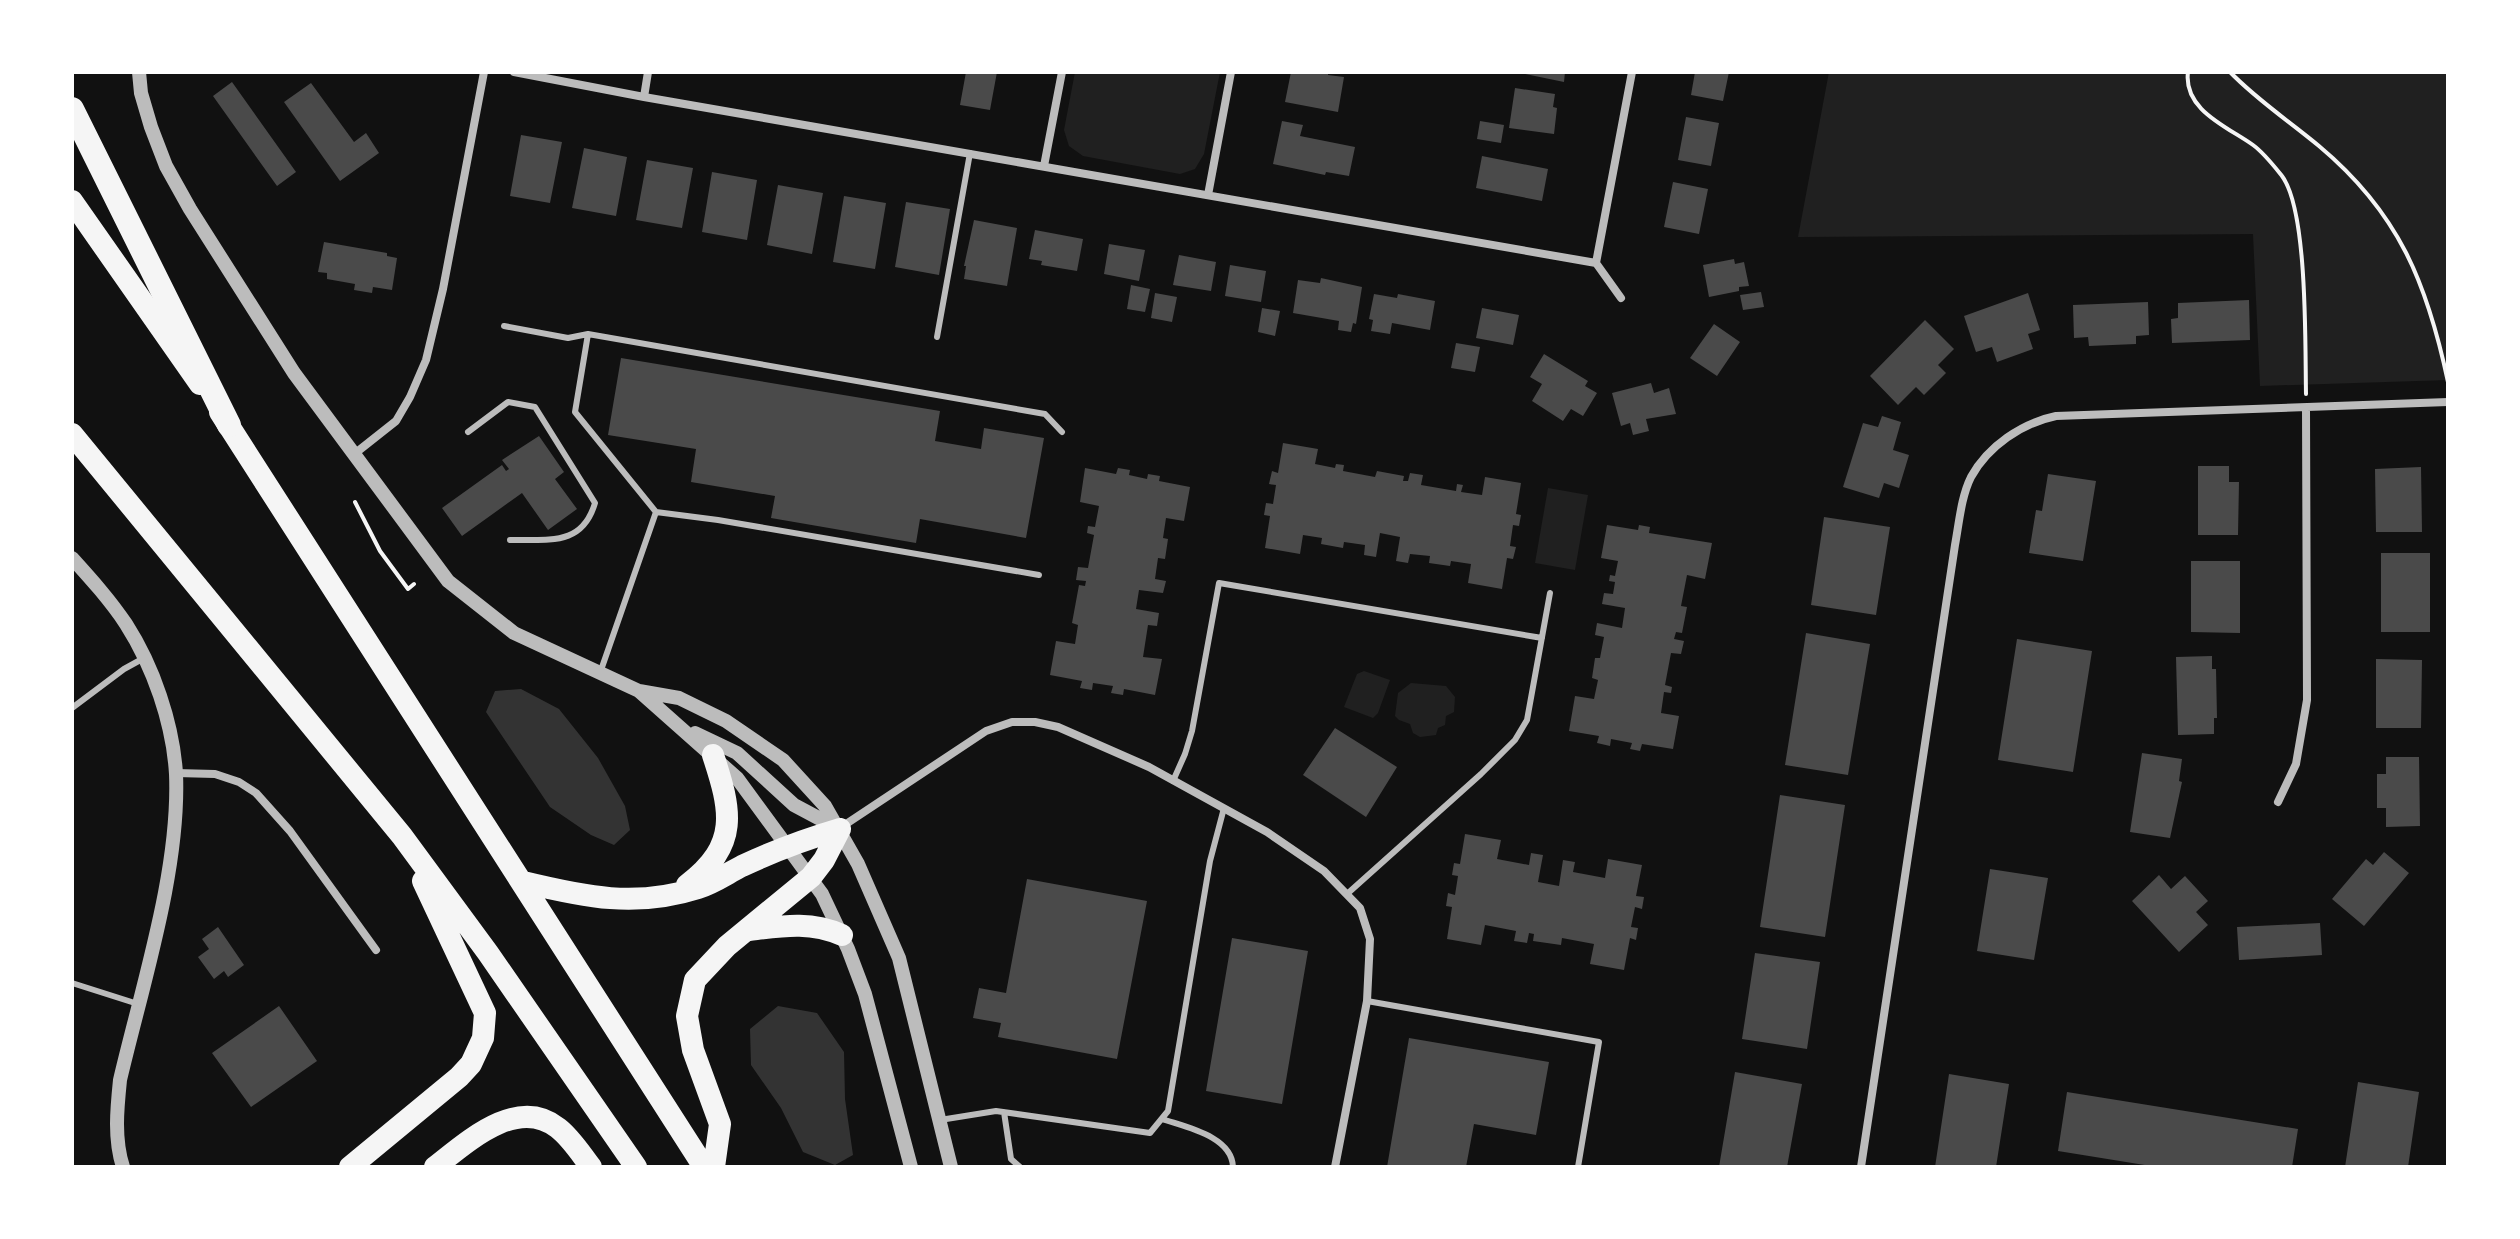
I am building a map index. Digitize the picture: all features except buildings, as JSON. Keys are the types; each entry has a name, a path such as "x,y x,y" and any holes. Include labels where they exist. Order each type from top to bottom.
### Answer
{"highway":[{"path":"72,109 229,425"},
{"path":"72,201 229,425 704,1167"},
{"path":"72,434 402,836 481,943 636,1167"},
{"path":"677,893 722,850 729,825 727,799 713,755"},
{"path":"523,882 594,898 629,900 677,893 701,887 786,845 840,829"},
{"path":"714,1167 720,1124 693,1050 687,1016 695,980 727,946 811,877 840,829"},
{"path":"350,1167 459,1077 471,1064 483,1038 485,1013 402,836"},
{"path":"749,930 797,924 824,927 842,935"},
{"path":"435,1167 483,1131 516,1118 542,1119 557,1127 591,1167"}],"street":[{"path":"139,72 141,93 166,166 253,313 353,455 448,581 514,633 639,691 737,778 811,877 842,935 865,994 911,1167"},
{"path":"353,455 396,421 426,360 443,289 484,72"},
{"path":"514,72 1596,263 1621,298"},
{"path":"644,97 648,72"},
{"path":"1044,166 1062,72"},
{"path":"1208,195 1231,72"},
{"path":"1596,263 1632,72"},
{"path":"1861,1167 1962,511 1970,479 1984,458 2004,440 2036,420 2056,416 2448,402"},
{"path":"2278,802 2296,764 2307,700 2306,408"},
{"path":"72,558 114,607 144,658 168,727 176,773 174,819 164,894 120,1080 117,1111 119,1153 123,1167"},
{"path":"639,691 671,696 696,705 758,741 802,779 840,829 899,958 951,1167"},
{"path":"840,829 986,731 1012,722 1035,722 1078,734 1267,832 1324,871 1347,894 1360,908 1370,939 1367,1001 1335,1167"},
{"path":"684,729 737,753 794,805 840,829"},
{"path":"176,773 223,776 256,793 290,831 376,950"}],"lane":[{"path":"937,337 970,153"},
{"path":"504,326 568,338 588,334 1045,414 1062,432"},
{"path":"588,334 575,412 656,512 1039,575"},
{"path":"468,432 508,402 535,407 595,503 589,520 567,539 510,540"},
{"path":"600,673 656,512"},
{"path":"1173,781 1192,731 1219,583 1542,638"},
{"path":"1347,894 1515,740 1527,720 1550,593"},
{"path":"72,708 144,658"},
{"path":"940,1120 996,1111 1150,1133 1168,1111 1210,861 1224,808"},
{"path":"72,983 138,1004"},
{"path":"1367,1001 1599,1042 1578,1167"},
{"path":"1004,1112 1011,1159 1020,1167"},
{"path":"1162,1119 1212,1136 1232,1160 1233,1167"}],"path":[{"path":"2188,72 2192,98 2212,119 2256,147 2285,179 2299,223 2306,408"},
{"path":"2230,72 2252,95 2321,148 2379,207 2399,236 2422,283 2448,382"},
{"path":"355,502 380,551 408,589 414,584"}],"shaded area":[{"path":"1075,72 1220,72 1204,154 1195,169 1180,174 1083,156 1069,146 1064,130"},
{"path":"1829,72 2448,72 2448,380 2260,386 2253,234 1798,237"},
{"path":"1548,488 1588,495 1575,570 1535,563"},
{"path":"1364,671 1390,680 1378,713 1373,718 1344,707 1357,674"},
{"path":"1411,683 1446,686 1455,697 1454,712 1446,716 1445,725 1438,728 1436,735 1420,737 1413,733 1410,724 1395,716 1398,693"},
{"path":"521,689 559,709 598,758 625,806 630,830 614,845 591,835 550,807 486,712 495,691"},
{"path":"778,1006 817,1013 844,1052 845,1099 853,1155 835,1165 803,1152 781,1108 751,1065 750,1029"}]}
